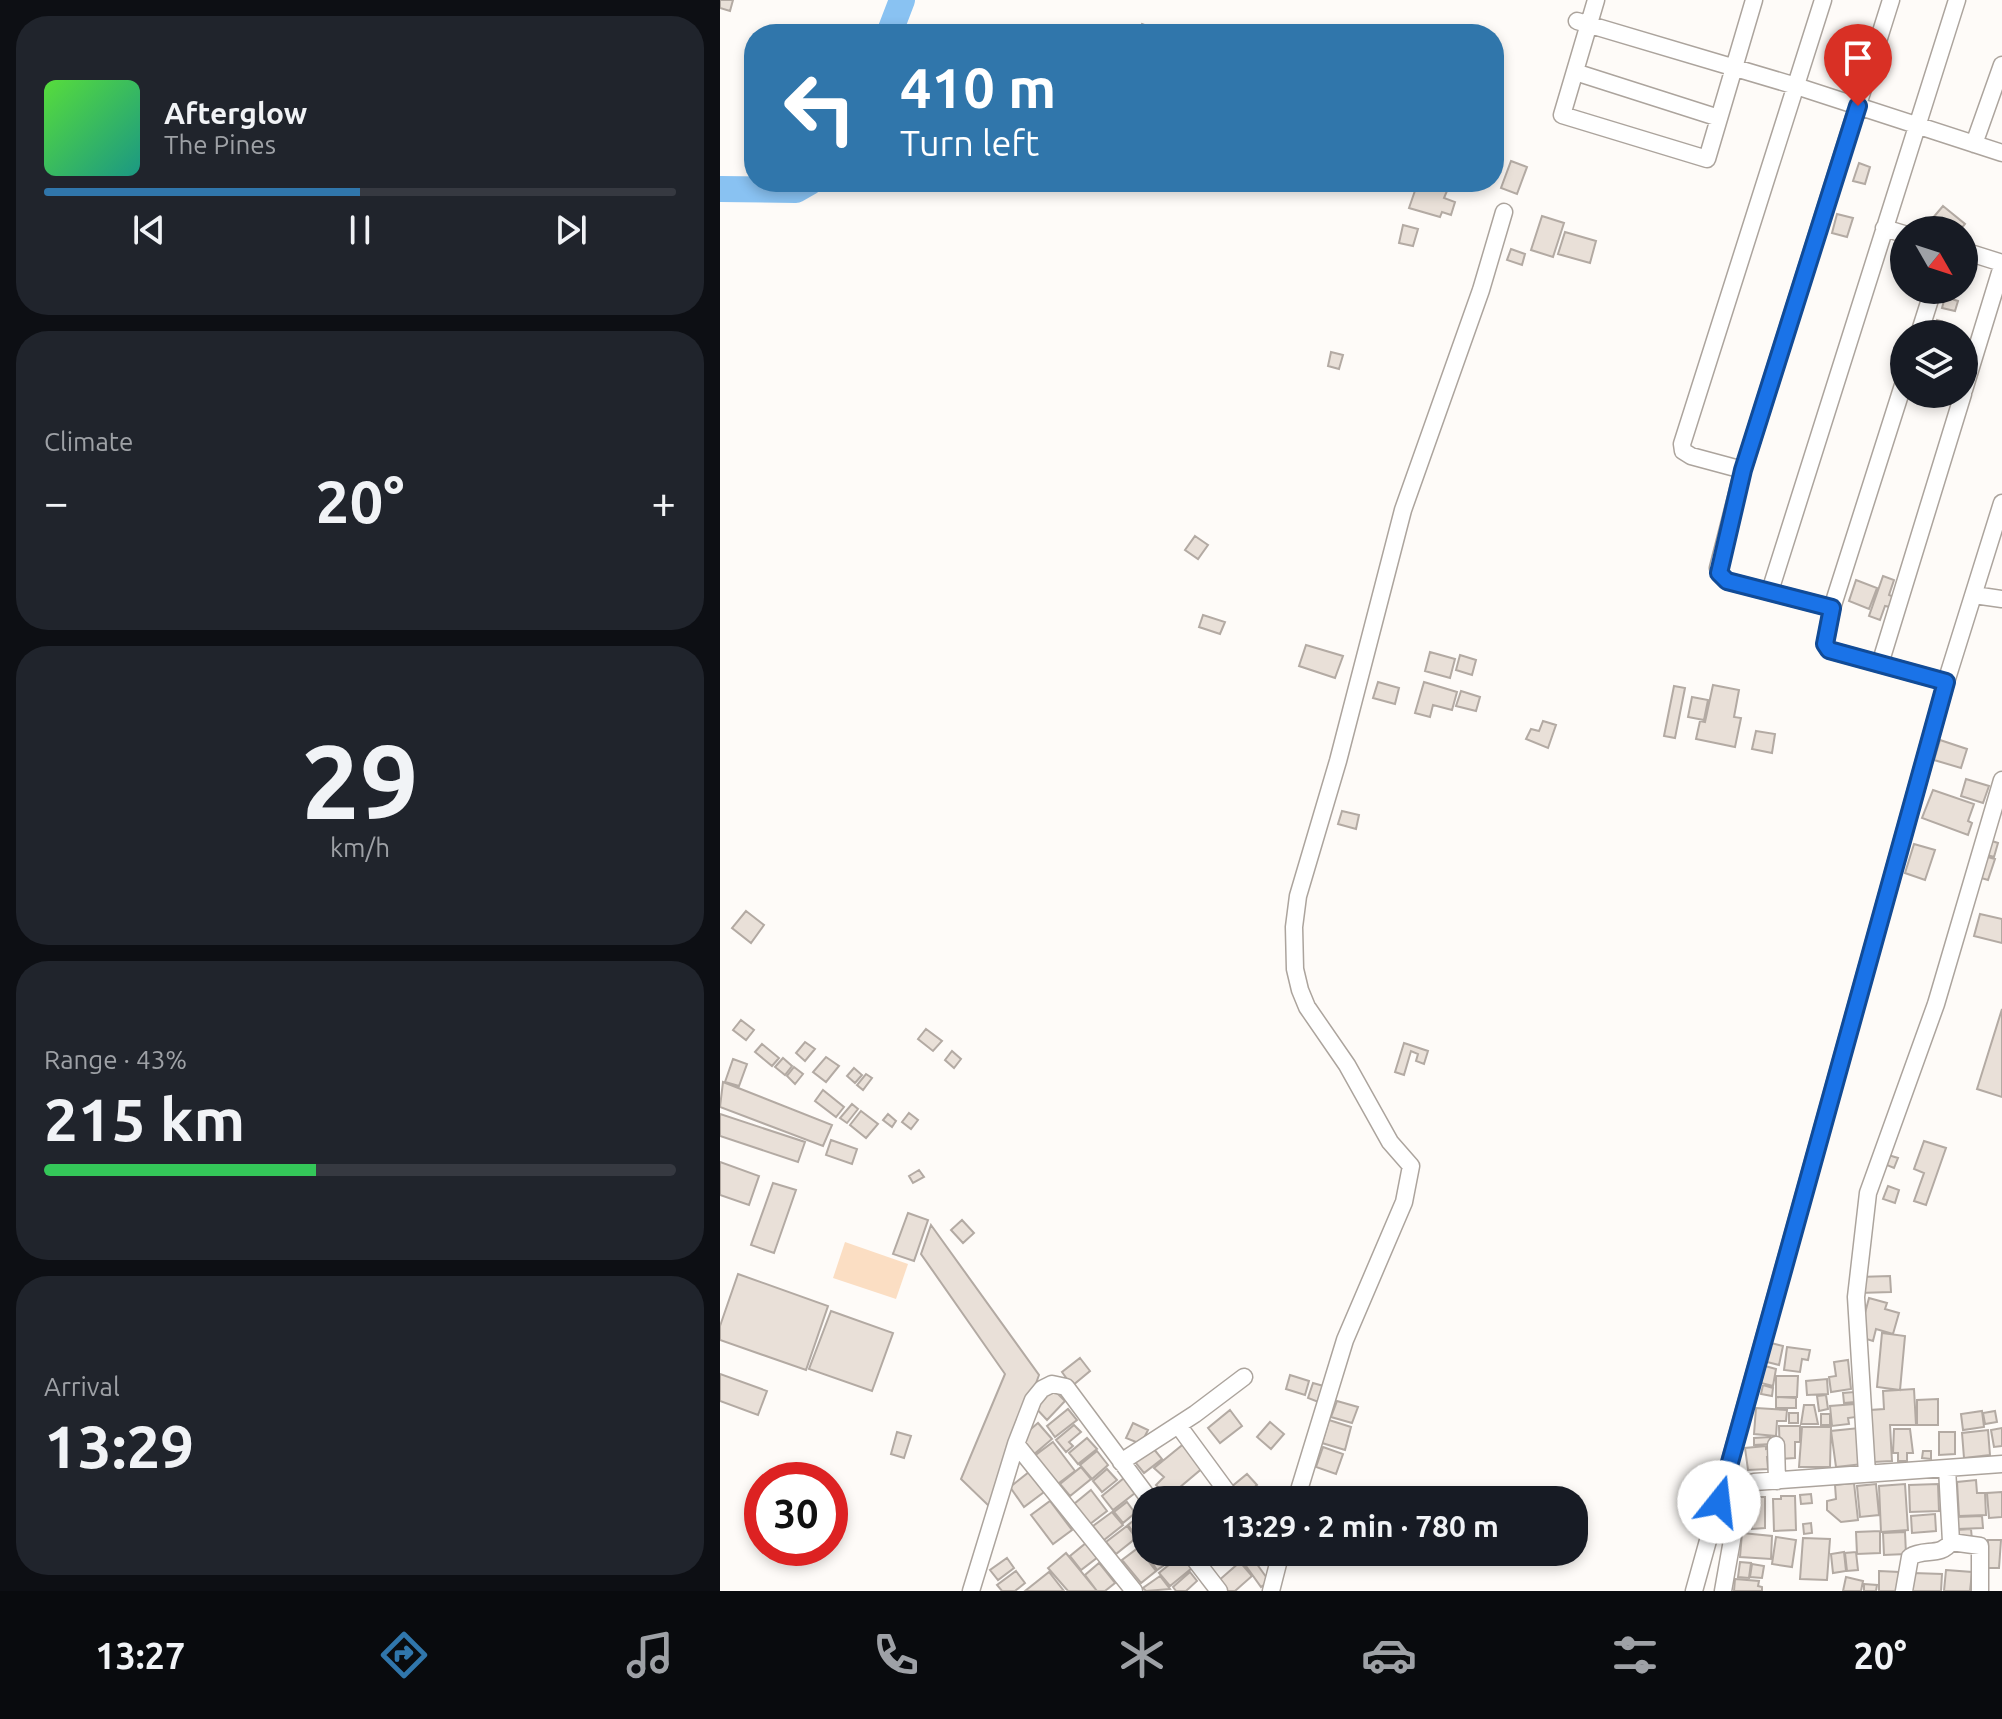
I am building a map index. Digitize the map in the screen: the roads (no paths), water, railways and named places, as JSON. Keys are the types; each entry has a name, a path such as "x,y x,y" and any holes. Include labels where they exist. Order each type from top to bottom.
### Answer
{"street":[{"path":"1596,0 1583,23 1575,72 1562,115 1707,159 1753,0"},
{"path":"1743,470 1691,456 1683,451 1682,444 1823,0"},
{"path":"1832,608 1727,581 1719,573 1743,470 1891,0"},
{"path":"1770,591 1957,0"},
{"path":"1583,23 1796,86 2002,153"},
{"path":"1974,144 2002,65"},
{"path":"1575,72 1719,118"},
{"path":"1300,1486 1345,1340 1404,1202 1411,1166 1390,1142 1300,990 1293,946 1298,896 1338,761 1403,510 1481,290 1504,212"},
{"path":"1884,228 1890,230"},
{"path":"1978,256 2002,264 1978,343"},
{"path":"1896,408 1832,608 1825,644 1829,650 1946,682"},
{"path":"1880,664 1958,408"},
{"path":"1694,1591 1946,682 2002,503"},
{"path":"1974,595 2002,599"},
{"path":"1867,1474 1856,1297 1868,1193 1936,1004 2002,780"},
{"path":"1121,1462 1244,1377"},
{"path":"989,1591 973,1584 1016,1444 1033,1400 1042,1389 1052,1384 1066,1387 1139,1486"},
{"path":"1178,1425 1223,1486"},
{"path":"1016,1444 1134,1591"},
{"path":"1776,1445 1777,1481"},
{"path":"1723,1591 1740,1495 1754,1482 2002,1464"},
{"path":"1947,1468 1951,1542"},
{"path":"1904,1591 1910,1557 1941,1551 1951,1542 1980,1546 1980,1591"},
{"path":"1200,1566 1219,1591"},
{"path":"1271,1591 1275,1566"}],"waterway":[{"path":"893,24 902,0"},
{"path":"720,189 744,189"}]}
